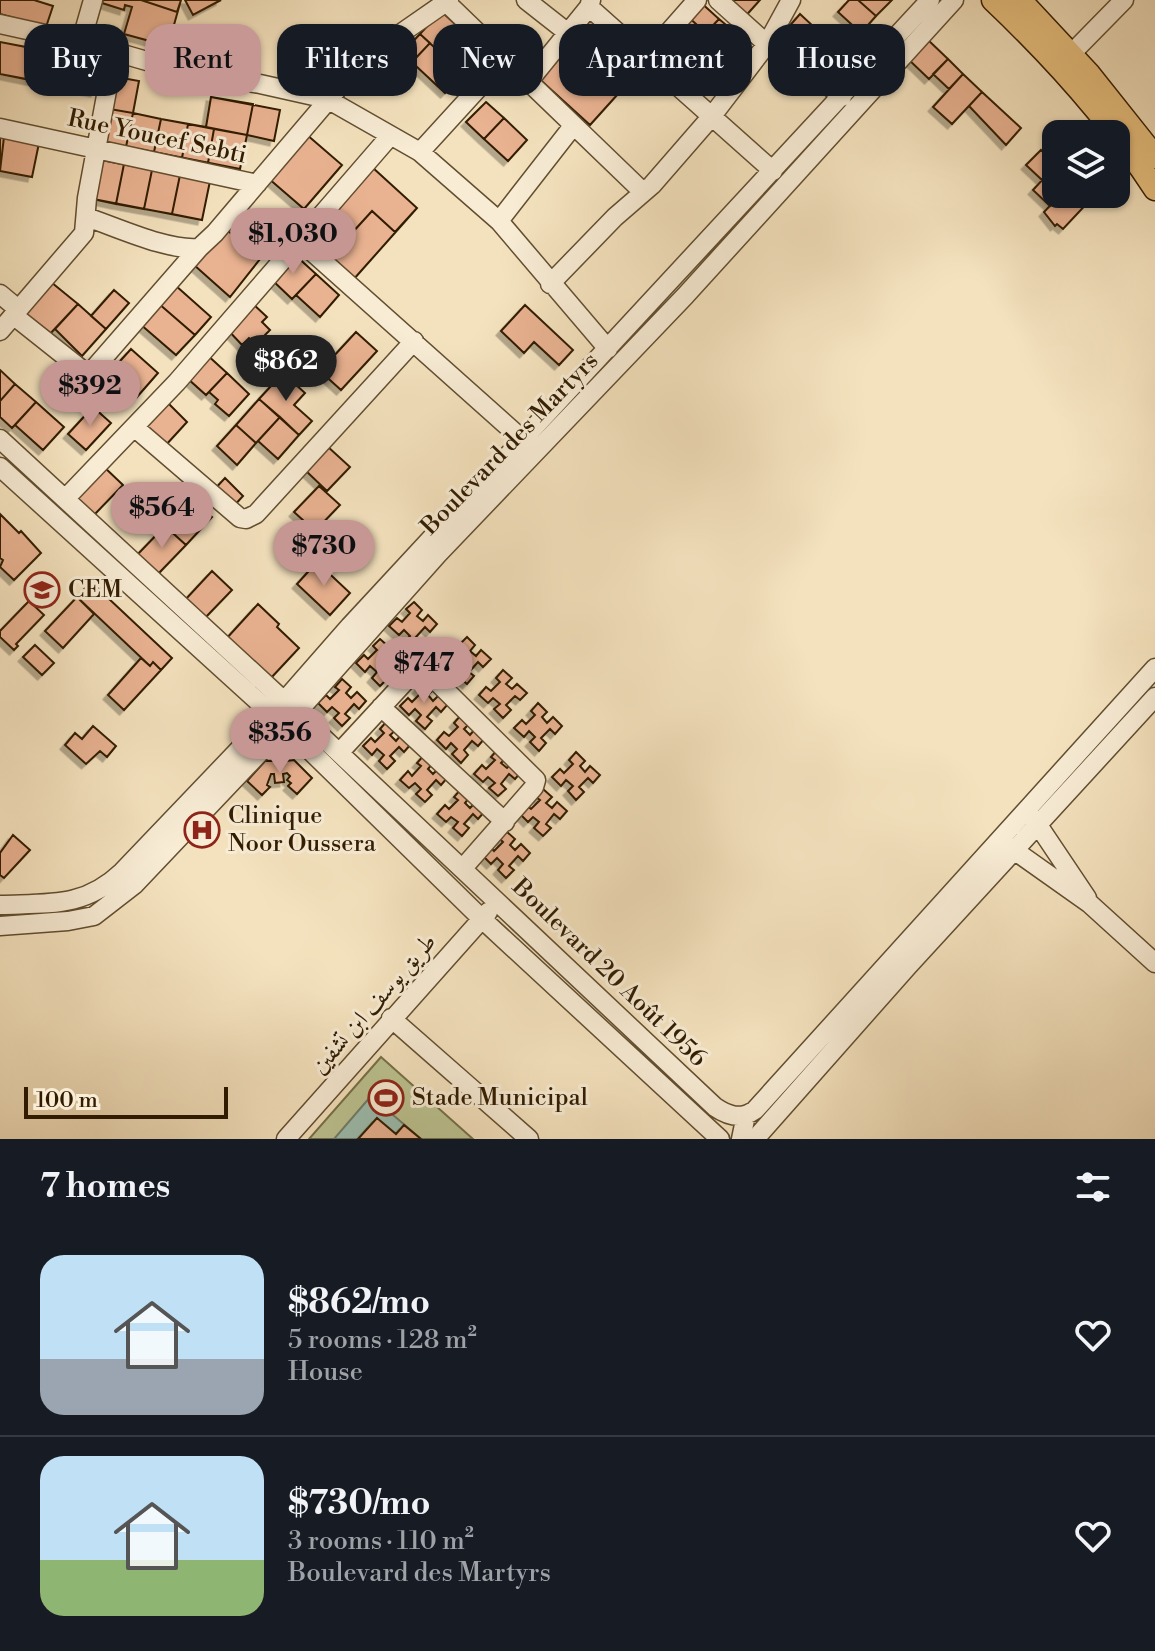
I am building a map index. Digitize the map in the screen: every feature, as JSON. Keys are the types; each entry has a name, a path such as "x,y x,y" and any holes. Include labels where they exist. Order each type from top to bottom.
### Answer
{"main road":[{"path":"993,0 1027,32 1103,118 1155,189"},
{"path":"1020,0 1071,54 1155,157"}],"street":[{"path":"86,24 93,0"},
{"path":"526,0 559,26"},
{"path":"676,24 697,0"},
{"path":"718,0 768,40"},
{"path":"778,24 791,0"},
{"name":"Boulevard des Martyrs","path":"0,926 94,916 134,885 284,713 360,615 930,0"},
{"name":"Boulevard des Martyrs","path":"0,905 75,900 99,891 122,872 284,713 685,296 954,0"},
{"path":"1071,54 1124,0"},
{"path":"0,294 81,369 91,372 199,248 207,243 352,72 377,50 448,2 469,24"},
{"path":"575,24 590,4 612,24"},
{"path":"0,24 24,29"},
{"path":"550,284 642,191 652,185 712,116 768,42"},
{"path":"543,64 559,44"},
{"path":"129,57 178,70 327,99 420,152 499,221 608,349"},
{"path":"0,331 84,233 106,96"},
{"path":"420,152 471,96"},
{"path":"542,96 642,191"},
{"path":"690,96 773,171"},
{"path":"499,221 573,126"},
{"name":"Rue Youcef Sebti","path":"0,128 257,184"},
{"path":"65,499 134,427 390,136"},
{"path":"86,217 164,243 199,248"},
{"path":"300,241 523,440"},
{"path":"134,427 240,518 246,519 256,514 414,341"},
{"name":"Boulevard 20 Août 1956","path":"0,439 284,713"},
{"name":"Boulevard 20 Août 1956","path":"0,467 284,713 339,753 715,1107 725,1114 746,1115"},
{"path":"755,1139 1155,668"},
{"path":"339,753 412,674 427,672 534,776 534,787 463,868"},
{"path":"1032,816 1155,697"},
{"path":"381,707 505,822"},
{"path":"284,713 482,919 720,1139"},
{"path":"1032,816 1090,904"},
{"path":"1006,845 1090,904 1155,963"},
{"path":"741,1139 746,1115 755,1110 1006,845"},
{"name":"طريق يوسف ابن تشفين","path":"286,1139 498,901"},
{"path":"391,1018 529,1139"}],"green space":[{"name":"Stade Municipal","path":"381,1057 473,1139 309,1139"}],"shaded area":[{"path":"371,1096 421,1139 334,1139"}],"building":[{"path":"0,0 34,0 53,6 47,24 35,24 0,14"},
{"path":"103,0 181,0 174,24 145,24 145,40 129,35 127,24 132,7 125,5 124,10 102,3"},
{"path":"141,0 181,0 177,12"},
{"path":"185,0 221,0 193,15"},
{"path":"698,0 719,19 714,24 696,24 686,15"},
{"path":"729,0 760,0 742,20"},
{"path":"849,0 858,0 876,16 869,24 851,24 838,12"},
{"path":"858,0 892,0 876,16"},
{"path":"441,11 455,24 433,24 433,46 420,34"},
{"path":"590,14 601,24 581,24"},
{"path":"800,14 811,24 791,24"},
{"path":"686,15 696,24 677,24"},
{"path":"420,34 433,46 433,82 417,67 417,37"},
{"path":"420,34 430,43 417,57 417,37"},
{"path":"926,38 948,59 929,79 907,58"},
{"path":"0,42 24,47 24,79 0,74"},
{"path":"0,42 24,47 24,79 0,74"},
{"path":"559,48 559,96 616,96 590,125 543,82 543,66"},
{"path":"948,59 963,74 949,89 933,74"},
{"path":"963,74 982,92 952,124 933,107"},
{"path":"129,79 139,81 133,113 161,119 206,127 211,97 280,110 274,141 247,135 240,169 98,141 107,96 129,96"},
{"path":"982,92 1021,128 1006,145 969,106"},
{"path":"211,97 253,104 247,135 206,127"},
{"path":"486,102 504,118 484,139 466,122"},
{"path":"104,108 133,113 126,147 98,141"},
{"path":"133,113 161,119 154,152 126,147"},
{"path":"504,118 527,140 508,161 484,139"},
{"path":"161,119 188,124 182,158 154,152"},
{"path":"188,124 214,129 208,163 182,158"},
{"path":"214,129 247,135 240,169 208,163"},
{"path":"306,134 342,165 304,209 268,178"},
{"path":"0,136 39,143 32,177 0,171"},
{"path":"4,137 39,143 32,177 0,171"},
{"path":"1042,151 1042,180 1026,165"},
{"path":"96,159 210,181 202,220 88,198"},
{"path":"96,159 124,164 116,204 88,198"},
{"path":"124,164 152,170 144,209 116,204"},
{"path":"372,167 417,208 353,280 308,240"},
{"path":"372,167 417,208 395,232 372,211 341,245 319,226"},
{"path":"152,170 180,175 172,214 144,209"},
{"path":"180,175 210,181 202,220 172,214"},
{"path":"1042,180 1042,198 1033,190"},
{"path":"1048,208 1083,208 1063,229 1057,224 1055,226 1044,212"},
{"path":"226,229 260,259 230,297 194,265"},
{"path":"294,254 316,274 292,299 271,279"},
{"path":"316,274 339,295 320,317 296,295"},
{"path":"46,278 78,304 48,336 18,309"},
{"path":"175,285 211,317 195,335 158,303"},
{"path":"114,290 129,303 106,329 91,316"},
{"path":"251,302 267,317 262,322 270,330 256,344 249,338 242,345 226,328"},
{"path":"158,303 195,335 176,355 140,324"},
{"path":"78,304 106,329 82,356 55,329"},
{"path":"525,305 573,350 559,365 534,342 524,353 501,331"},
{"path":"356,332 377,351 341,390 320,371"},
{"path":"131,349 158,373 137,397 119,380 98,403 81,388 103,364 111,371"},
{"path":"205,353 227,373 206,395 187,378"},
{"path":"0,370 15,384 0,401"},
{"path":"227,373 249,394 229,416 215,404 218,400 209,392"},
{"path":"283,373 305,393 294,405 312,421 299,435 259,399"},
{"path":"15,384 36,402 12,428 0,417 0,401"},
{"path":"259,399 280,417 256,443 236,425"},
{"path":"166,401 187,422 165,446 143,425"},
{"path":"36,402 64,427 43,450 15,425"},
{"path":"93,407 111,423 86,450 68,434"},
{"path":"280,417 299,435 278,459 258,441"},
{"path":"236,425 256,443 237,465 217,446"},
{"path":"327,446 350,467 327,491 305,470"},
{"path":"102,465 123,485 93,516 72,496"},
{"path":"225,478 243,496 232,508 213,491"},
{"path":"319,486 340,505 315,531 294,512"},
{"path":"191,498 212,517 186,545 165,526"},
{"path":"0,514 41,553 14,580 0,567 3,560 0,558"},
{"path":"165,526 186,545 158,574 137,555"},
{"path":"317,562 350,593 330,615 297,584"},
{"path":"212,571 232,590 204,619 185,600"},
{"path":"91,582 172,658 161,670 153,662 150,666 77,597"},
{"path":"77,597 94,614 63,648 45,631"},
{"path":"29,601 44,615 14,650 0,637 0,631"},
{"path":"414,602 422,610 417,616 423,621 428,615 437,624 430,632 425,627 416,637 421,641 414,649 405,641 410,636 404,630 399,635 389,626 397,618 402,622 410,613 406,609"},
{"path":"258,604 299,648 270,679 226,639"},
{"path":"467,637 475,645 470,651 476,656 481,650 491,659 483,667 478,662 469,672 474,676 467,684 458,676 463,670 457,665 452,670 443,661 450,653 455,657 463,648 460,644"},
{"path":"380,639 389,647 383,652 389,658 394,652 404,661 397,669 392,664 383,674 388,678 380,686 372,678 377,672 370,666 365,672 356,663 364,655 368,659 377,650 373,646"},
{"path":"35,645 54,663 42,675 23,657"},
{"path":"141,658 150,666 153,662 161,670 124,710 108,695"},
{"path":"503,670 512,678 506,684 512,689 517,684 527,693 520,700 515,696 506,705 511,710 503,718 494,709 500,704 493,698 488,703 479,695 486,687 491,691 500,682 496,678"},
{"path":"342,679 351,687 346,693 351,698 357,692 366,701 359,709 354,704 345,714 350,718 342,726 334,718 339,713 332,707 327,712 318,703 326,695 330,699 339,690 335,687"},
{"path":"424,682 433,690 428,695 433,701 439,695 448,704 441,712 436,707 427,717 432,721 425,729 416,721 421,715 415,709 409,715 400,706 408,698 412,702 421,693 417,689"},
{"path":"538,703 547,712 542,717 547,723 553,717 562,726 555,734 550,729 541,738 546,743 539,751 530,742 535,737 529,731 524,737 514,728 522,720 526,724 535,715 531,711"},
{"path":"461,715 470,723 464,729 470,735 475,729 485,738 478,746 472,741 464,750 468,755 461,763 452,754 457,749 451,743 446,749 437,740 444,732 449,736 458,727 454,723"},
{"path":"387,721 396,730 390,735 396,741 401,735 411,744 404,752 399,747 390,756 395,761 387,769 379,761 384,755 377,749 372,755 363,746 371,738 375,742 384,733 380,729"},
{"path":"93,726 116,746 107,757 100,751 86,764 65,745 75,733 82,739"},
{"path":"498,749 507,757 501,763 507,768 512,763 522,771 515,779 509,774 501,784 506,789 498,796 489,788 495,783 488,777 483,782 474,774 482,765 486,769 495,760 491,757"},
{"path":"576,752 585,761 580,766 585,772 590,766 600,775 593,783 588,778 579,787 584,792 576,800 568,791 573,786 566,780 561,786 552,777 560,769 564,773 573,764 569,760"},
{"path":"424,755 433,763 428,769 433,774 439,768 448,777 441,785 436,780 427,790 432,795 425,802 416,794 421,789 415,783 409,788 400,780 408,771 412,776 421,766 417,763"},
{"path":"272,757 294,760 312,778 297,794 288,786 291,783 287,780 290,776 287,773 283,774 284,782 275,783 274,774 271,774 267,785 270,787 262,795 247,781 265,761 272,761"},
{"path":"461,789 470,797 465,803 470,808 476,802 485,811 478,819 473,814 464,824 469,828 462,836 453,828 458,822 451,817 446,822 437,814 445,805 449,809 458,800 454,797"},
{"path":"543,789 552,797 546,803 552,808 557,802 567,811 560,819 554,814 546,824 551,828 543,836 534,828 539,822 533,817 528,822 519,813 526,805 531,809 540,800 536,797"},
{"path":"506,831 515,839 510,845 515,850 521,844 530,853 523,861 518,856 509,866 514,870 506,878 498,870 503,864 497,858 491,864 482,855 490,847 494,851 503,842 499,838"},
{"path":"13,835 30,850 4,878 0,875 0,853"},
{"path":"377,1118 396,1134 404,1125 421,1139 358,1139"}],"place":[{"name":"CEM","path":"42,590"},
{"name":"Clinique Noor Oussera","path":"202,830"},
{"name":"Stade Municipal","path":"386,1098"}]}
